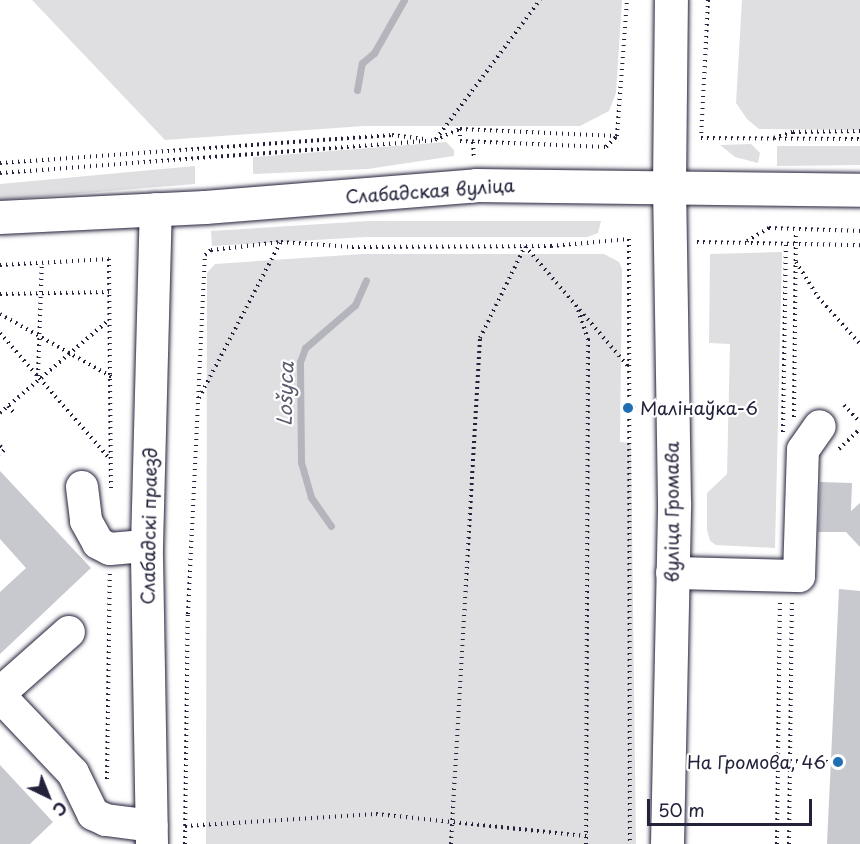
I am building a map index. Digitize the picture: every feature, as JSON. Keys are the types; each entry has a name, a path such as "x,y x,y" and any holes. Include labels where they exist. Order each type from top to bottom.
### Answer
{"main road":[{"name":"вуліца Громава","path":"667,844 672,573 669,185 671,0"},
{"name":"Слабадская вуліца","path":"0,217 156,209 476,185 669,185 860,190"}],"street":[{"name":"Слабадскі праезд","path":"152,835 147,546 156,209"},
{"path":"672,573 799,576 803,450 820,426"},
{"path":"82,487 86,521 98,543 110,549 147,546"},
{"path":"69,632 0,694 73,773 93,814 152,835"}],"path":[{"path":"435,140 540,0"},
{"path":"460,129 460,141 606,147 617,136 627,0"},
{"path":"708,0 701,138 860,139"},
{"path":"0,172 435,140 460,129 617,136"},
{"path":"768,140 793,132 860,131"},
{"path":"0,163 392,135 435,140"},
{"path":"746,242 770,228 860,231"},
{"path":"185,844 188,614 205,255 211,250 281,242 352,247 525,246 630,239 628,367 630,844"},
{"path":"199,399 281,242"},
{"path":"697,242 860,245"},
{"path":"525,246 628,367"},
{"path":"451,844 450,820 480,338 525,246"},
{"path":"0,265 109,259"},
{"path":"795,261 818,297 860,344"},
{"path":"38,377 42,263"},
{"path":"0,294 109,292"},
{"path":"576,306 588,339 586,844"},
{"path":"0,314 112,377"},
{"path":"0,413 38,377 109,320"},
{"path":"0,333 111,460"},
{"path":"844,405 860,422"},
{"path":"8,406 15,414"},
{"path":"0,446 4,450 0,454"},
{"path":"790,761 830,762"},
{"path":"185,826 376,814 450,820 587,837"}],"shaded area":[{"path":"32,0 622,0 616,93 609,111 580,126 364,126 165,140"},
{"path":"742,0 860,0 860,130 759,129 747,119 736,103"},
{"path":"446,142 454,150 454,156 368,169 253,174 253,157"},
{"path":"751,144 760,153 758,163 735,157 720,145"},
{"path":"777,146 860,146 860,165 777,166"},
{"path":"195,166 195,184 0,200 0,184"},
{"path":"368,221 601,221 598,233 587,237 366,237 212,246 211,231"},
{"path":"782,252 775,548 716,545 710,541 707,530 707,493 727,474 730,344 709,343 710,254"},
{"path":"363,254 604,254 619,262 622,269 620,442 631,443 636,844 206,844 207,273 215,264"}],"building":[{"path":"0,471 91,568 0,654 0,592 26,568 0,539"},
{"path":"820,482 852,483 851,511 860,503 860,547 846,532 818,532"},
{"path":"839,589 860,591 860,844 827,844"},
{"path":"0,765 53,822 30,844 0,844"}],"waterway":[{"name":"Lošyca","path":"357,90 362,63 374,53 404,0"},
{"name":"Lošyca","path":"331,526 311,497 301,462 300,362 305,348 355,305 366,280"}],"place":[{"name":"Малінаўка-6","path":"628,408"},
{"name":"На Громова, 46","path":"838,762"}]}
